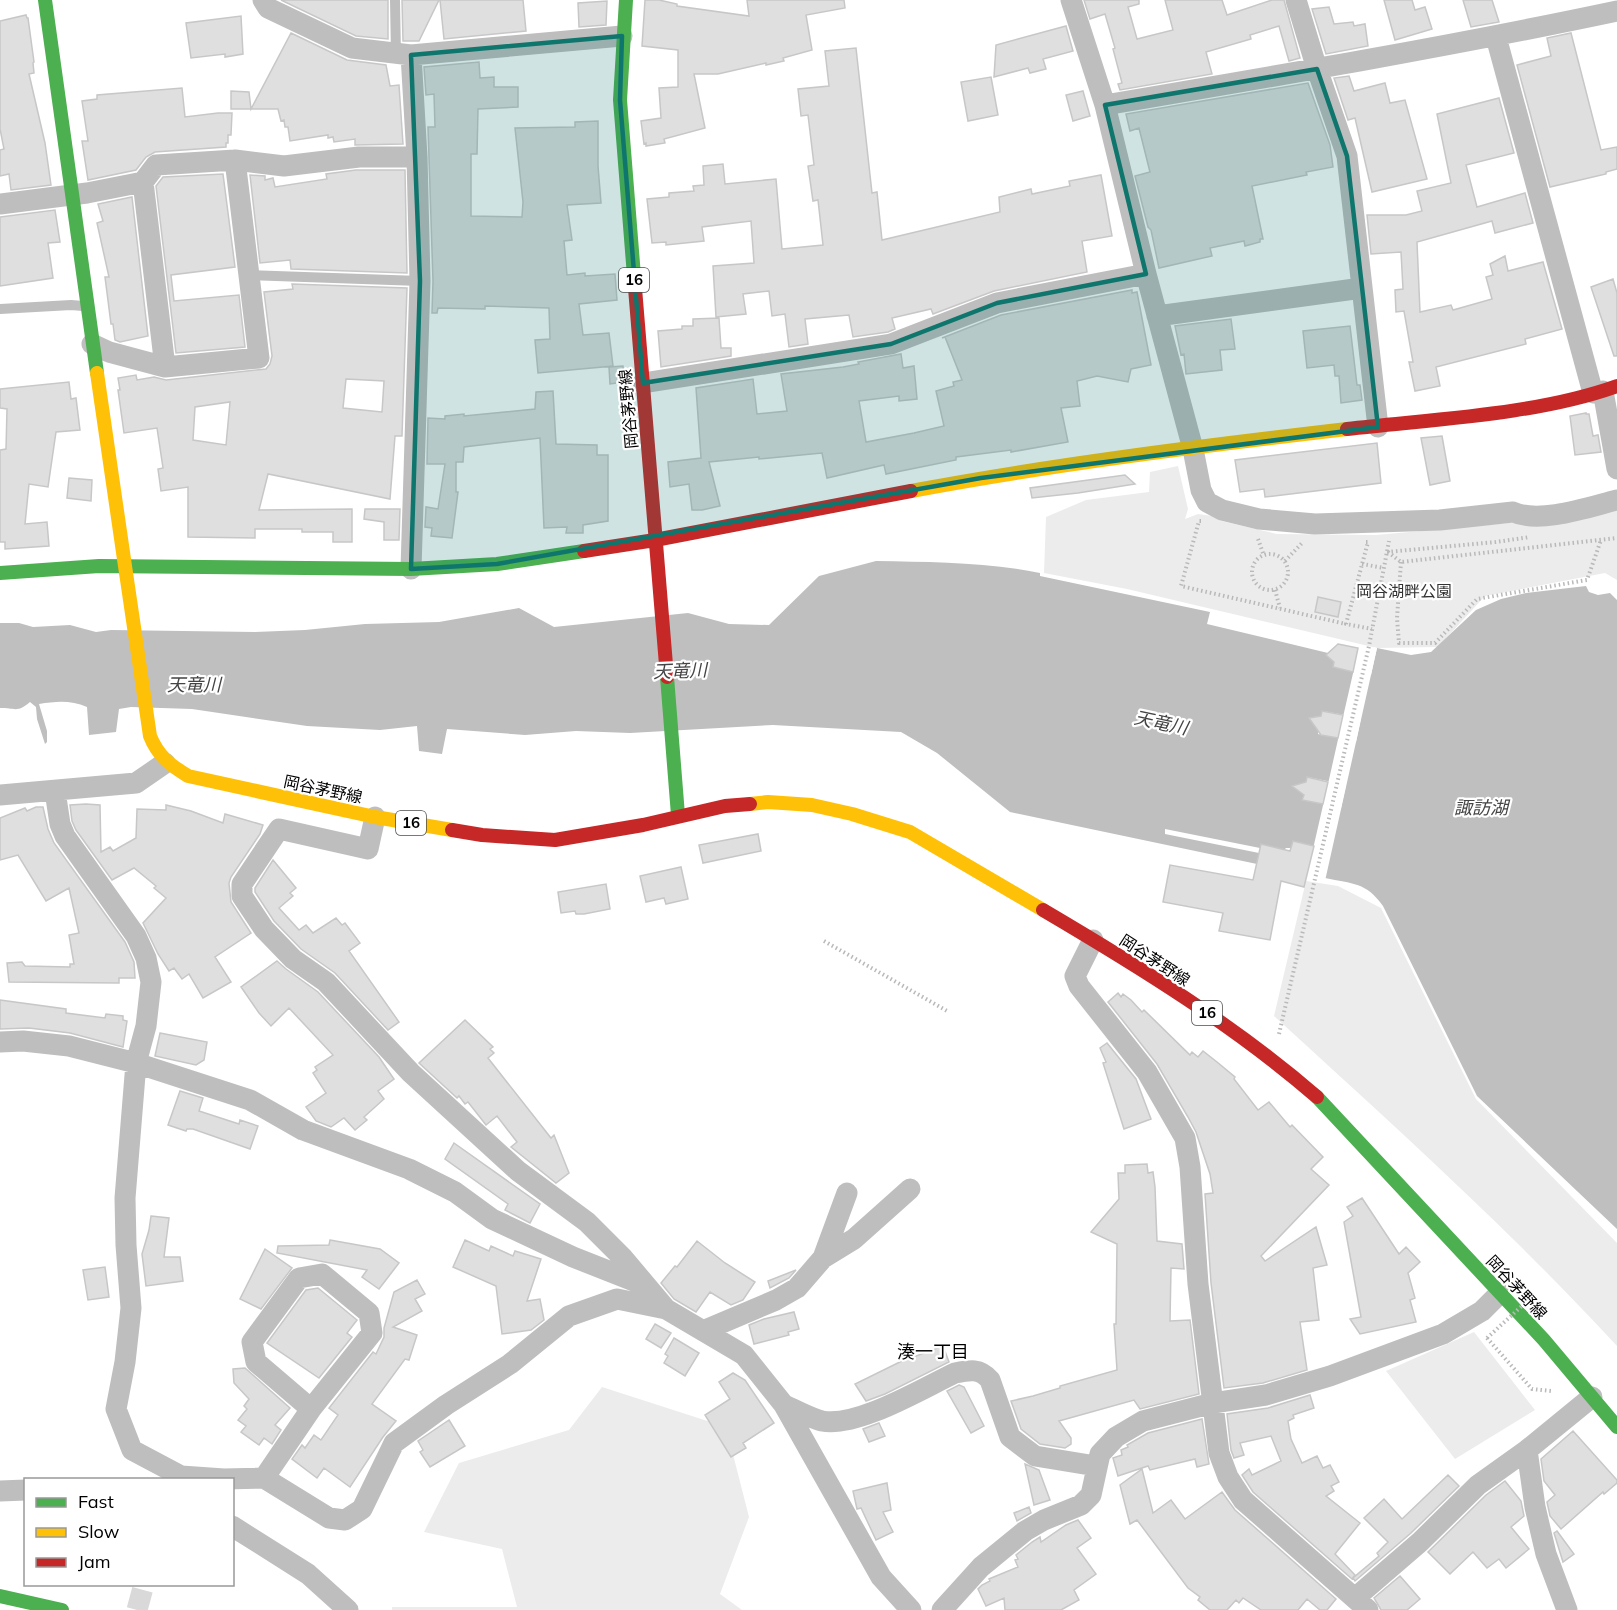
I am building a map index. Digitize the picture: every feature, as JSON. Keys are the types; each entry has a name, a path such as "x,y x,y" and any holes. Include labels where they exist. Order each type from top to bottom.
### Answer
{"main road":[{"path":"45,0 126,584 150,736 160,756"},
{"name":"岡谷茅野線","path":"626,0 622,36 620,100 678,815"},
{"path":"0,573 125,566 411,569 497,564 655,540 981,478 1193,449 1522,409 1604,390"},
{"name":"岡谷茅野線","path":"160,756 188,776 375,817 482,835 555,840 643,825 678,815 725,806 768,802 812,805 852,814 910,832 1093,940 1205,1012 1268,1056 1323,1102 1544,1340 1617,1427"},
{"path":"0,1596 62,1610"}],"street":[{"path":"263,0 268,8 352,48 404,55 622,36"},
{"path":"1071,0 1105,105 1156,316 1193,449 1201,490 1207,502 1222,510 1259,519 1315,524 1393,523 1513,512 1524,517 1542,516 1617,500"},
{"path":"1296,0 1347,156 1378,427"},
{"path":"1105,105 1496,37 1614,7"},
{"path":"1496,37 1604,390 1617,469"},
{"path":"404,55 417,157 420,281 411,569"},
{"path":"0,204 71,195 143,182 156,165 235,160 284,166 359,157 417,157"},
{"path":"92,344 109,352 165,367 260,358 235,160"},
{"path":"143,182 165,367"},
{"path":"643,383 891,344 997,303 1146,274"},
{"path":"1156,316 1362,288"},
{"path":"1513,512 1522,505 1617,492"},
{"path":"0,795 136,783 160,756"},
{"path":"55,790 60,824 65,836 136,936 146,958 151,982 146,1026 136,1063 124,1198 131,1308 125,1362 116,1409 132,1450 180,1478"},
{"path":"375,817 368,849 279,829 242,884 242,896 264,929 293,959 326,982 411,1073 518,1171 587,1222 623,1258 666,1309"},
{"path":"1093,940 1076,976 1079,987 1147,1072 1185,1138 1190,1167 1198,1284 1219,1453 1228,1477 1243,1500 1356,1606 1478,1485 1527,1450 1592,1397"},
{"path":"0,1042 23,1041 69,1046 136,1063 250,1100 303,1130 409,1168 455,1192 492,1219 573,1257 648,1286"},
{"path":"703,1331 776,1300 797,1288 823,1258 854,1239 910,1189"},
{"path":"823,1258 847,1192"},
{"path":"264,1478 311,1409 372,1333 369,1313 322,1274 299,1278 252,1342 256,1362 311,1409"},
{"path":"942,1610 981,1567 1025,1532 1044,1520 1081,1505 1091,1495 1100,1455 1116,1437 1143,1421 1213,1403 1266,1395 1330,1376 1443,1334 1482,1311 1500,1293"},
{"path":"234,1479 264,1478 329,1518 345,1520 362,1509 394,1443 446,1405 510,1364 569,1316 617,1299 666,1309 744,1355 784,1405 881,1577 911,1610"},
{"path":"784,1405 821,1421 840,1422 864,1416 956,1373 971,1370 983,1372 990,1380 1010,1437 1035,1456 1096,1466"},
{"path":"1527,1450 1535,1507 1546,1554 1567,1610"},
{"path":"0,1491 24,1490"},
{"path":"234,1527 308,1574 348,1610"}],"lane":[{"path":"395,0 404,55"},
{"path":"249,274 420,281"},
{"path":"0,309 87,306"}],"path":[{"path":"1210,522 1199,521 1181,586 1372,629"},
{"path":"1277,1043 1369,646 1393,523"},
{"path":"1285,561 1310,535"},
{"path":"1387,552 1496,542 1541,535"},
{"path":"1257,537 1264,556"},
{"path":"1387,552 1401,562 1617,538"},
{"path":"1346,624 1368,542 1357,540"},
{"path":"1401,562 1397,618 1399,643 1434,643 1477,600 1587,580 1601,540"},
{"path":"1275,555 1285,561 1288,578 1275,590 1263,589 1254,581 1252,575 1255,563 1264,556 1275,555"},
{"path":"1362,564 1384,568"},
{"path":"1275,590 1280,608"},
{"path":"824,941 949,1012"},
{"path":"1536,1293 1486,1338 1532,1389 1551,1391"}],"highlighted area":[{"path":"622,36 620,100 643,383 891,344 997,303 1146,274 1105,105 1317,69 1347,156 1378,427 981,478 497,564 411,569 420,281 411,55"}],"green space":[{"name":"岡谷湖畔公園","path":"1178,466 1188,509 1185,519 1198,514 1212,516 1221,521 1277,534 1376,535 1575,517 1617,507 1617,580 1605,573 1485,596 1438,647 1377,648 1127,589 1044,573 1046,517 1086,500 1149,492 1150,472"},
{"path":"1306,881 1338,886 1381,908 1476,1099 1617,1243 1617,1346 1492,1218 1274,1016"},
{"path":"1474,1332 1535,1410 1455,1459 1386,1371"},
{"path":"602,1387 726,1427 749,1517 720,1594 742,1610 392,1610 392,1607 517,1607 502,1549 424,1532 459,1463 569,1430"}],"water":[{"path":"876,561 938,562 1020,569 1040,573 1040,576 1210,612 1207,624 1328,653 1329,658 1334,660 1333,667 1371,675 1377,648 1411,655 1431,652 1476,610 1501,599 1526,593 1586,586 1589,592 1598,595 1610,593 1617,600 1617,1229 1477,1096 1383,906 1365,888 1325,878 1331,850 1293,841 1291,848 1283,851 1262,845 1260,848 1165,829 1165,834 1259,853 1257,864 1010,812 937,753 901,732 773,725 630,733 576,731 525,735 447,729 442,754 419,751 417,726 380,730 307,726 192,709 131,707 119,709 116,732 89,735 87,707 70,702 58,702 39,704 47,731 45,744 37,719 36,707 30,702 19,709 0,708 0,623 19,623 33,627 70,625 96,632 111,630 255,632 365,624 439,622 519,608 554,627 688,613 729,624 769,625 819,576","holes":["1323,711 1361,718 1356,742 1318,734 1319,726 1314,717 1321,718","1308,777 1346,785 1341,808 1303,800 1304,793 1298,785 1306,784"]}],"pier":[{"path":"1374,647 1377,648 1325,881 1322,878 1328,852 1313,849 1324,801 1339,805 1343,787 1328,784 1339,735 1354,739 1358,721 1343,717 1354,669 1369,672"}],"building":[{"path":"281,0 388,0 388,39 356,36"},
{"path":"402,0 439,0 419,41 403,41"},
{"path":"440,0 523,0 526,31 444,39"},
{"path":"645,0 659,0 677,4 677,6 749,16 747,0 844,0 845,8 806,15 812,50 766,65 766,63 718,74 694,74 705,128 664,139 665,143 646,146 641,121 661,118 659,88 678,87 678,50 642,46"},
{"path":"1084,0 1139,0 1139,4 1128,7 1137,39 1173,30 1165,0 1222,0 1227,15 1272,0 1284,0 1300,58 1289,61 1279,26 1250,35 1251,39 1206,52 1212,74 1120,90 1118,84 1122,83 1105,14 1090,19"},
{"path":"1384,0 1412,0 1415,10 1425,7 1432,29 1395,40"},
{"path":"1463,0 1492,0 1499,22 1471,27"},
{"path":"607,1 606,25 579,27 578,3"},
{"path":"1329,7 1334,24 1353,22 1354,26 1365,24 1368,46 1326,54 1312,9"},
{"path":"26,15 34,62 34,73 29,74 45,143 51,185 11,190 9,174 0,176 0,150 4,149 0,129 0,21"},
{"path":"241,16 243,54 191,58 186,23"},
{"path":"1066,26 1073,51 1043,59 1046,69 1030,73 1028,68 994,77 996,45"},
{"path":"291,33 347,60 386,65 390,86 399,85 403,144 355,145 355,139 334,142 333,137 328,138 328,135 290,141 288,127 285,127 284,120 281,121 278,109 251,109"},
{"path":"1571,33 1601,150 1617,147 1617,169 1606,172 1606,174 1550,187 1517,65 1551,56 1547,38"},
{"path":"856,48 872,193 877,192 882,240 1000,212 999,197 1031,189 1032,194 1070,186 1069,181 1101,175 1112,236 1082,241 1087,272 994,291 933,314 931,309 892,318 895,329 888,332 853,337 849,315 805,319 808,344 789,347 785,314 772,316 769,291 743,294 746,314 716,317 713,266 754,263 751,221 702,227 704,241 666,245 666,242 652,243 647,199 669,197 669,193 694,191 693,186 704,185 703,166 723,164 725,184 776,179 782,249 823,245 818,200 813,201 808,166 814,165 808,115 801,116 798,89 829,86 825,51"},
{"path":"479,62 480,78 494,77 494,87 518,87 518,107 478,109 477,154 471,154 471,216 522,217 523,202 515,128 575,127 575,122 598,121 601,203 567,205 572,240 564,241 567,275 615,274 617,300 579,304 583,335 609,333 613,366 538,373 535,340 550,339 549,308 485,306 485,309 438,308 437,313 432,313 428,127 435,127 434,94 426,95 424,67"},
{"path":"1349,76 1354,91 1385,83 1390,103 1405,100 1427,179 1372,192 1355,118 1348,120 1334,78"},
{"path":"991,77 998,115 968,121 961,82"},
{"path":"1308,83 1330,145 1333,167 1306,172 1307,175 1252,186 1263,239 1260,239 1260,242 1245,246 1244,241 1210,248 1212,256 1159,268 1151,230 1148,227 1135,176 1150,172 1139,128 1130,131 1126,114"},
{"path":"182,88 185,117 232,113 231,135 228,135 226,147 155,152 146,157 136,170 88,180 82,141 88,141 82,101 97,99 97,95"},
{"path":"231,91 249,92 251,109 231,109"},
{"path":"1083,91 1090,116 1073,121 1066,95"},
{"path":"1499,98 1514,153 1466,165 1477,207 1525,193 1533,223 1495,233 1492,221 1417,242 1420,312 1451,305 1453,310 1492,299 1486,277 1493,275 1490,264 1505,256 1508,271 1543,262 1562,329 1525,339 1526,344 1436,367 1440,386 1415,391 1409,362 1413,362 1404,311 1396,312 1395,290 1403,289 1401,252 1371,254 1367,215 1406,215 1422,211 1417,191 1451,183 1437,114"},
{"path":"356,170 405,170 407,273 291,269 290,260 260,263 250,175 265,176 265,180 273,178 275,187 327,179 326,174"},
{"path":"223,174 235,267 171,275 174,301 239,295 245,347 176,353 156,186 163,177"},
{"path":"132,197 148,336 120,342 115,340 113,324 111,324 105,277 109,277 97,223 103,221 98,204"},
{"path":"55,210 60,242 48,243 53,278 0,286 0,217"},
{"path":"1613,279 1617,293 1617,356 1614,356 1591,287"},
{"path":"292,284 407,288 402,436 395,436 390,499 268,474 259,510 352,509 352,542 333,542 333,532 302,532 302,529 255,529 255,538 188,537 188,487 161,491 158,469 163,468 157,428 124,433 118,378 136,375 137,380 154,377 166,380 266,369 272,356 264,292 293,289","holes":["346,379 384,381 382,412 343,408","230,402 226,445 193,440 195,407"]},
{"path":"1132,290 1132,293 1137,292 1151,365 1131,369 1128,382 1097,376 1077,381 1080,406 1061,408 1068,442 1011,452 1011,450 956,457 956,460 886,474 884,465 827,478 822,453 709,462 720,506 702,510 692,510 689,484 670,487 668,462 701,458 696,388 753,379 757,414 787,411 781,374 843,367 901,354 903,368 914,366 917,399 899,401 899,396 859,401 866,442 914,433 944,426 936,391 954,386 953,382 962,380 945,337 942,338 1001,315"},
{"path":"719,318 721,348 731,348 731,356 661,367 658,331 693,326 693,319"},
{"path":"1231,319 1235,349 1220,350 1222,370 1186,374 1184,354 1181,355 1175,326"},
{"path":"1350,326 1357,385 1360,385 1362,400 1341,403 1339,376 1335,376 1334,365 1307,368 1303,331"},
{"path":"623,366 624,382 610,384 609,367"},
{"path":"69,382 71,399 76,398 80,430 56,432 48,487 29,484 25,524 47,522 49,546 5,549 5,542 0,542 0,450 6,449 7,409 0,408 0,389"},
{"path":"553,391 556,444 597,445 597,455 608,455 608,521 583,525 583,533 566,533 567,527 544,528 540,438 464,447 463,462 456,462 456,492 458,492 452,538 431,536 432,528 425,527 426,507 438,509 445,464 427,464 428,418 445,419 445,416 535,409 536,392"},
{"path":"1589,414 1593,436 1598,435 1601,452 1575,455 1570,416"},
{"path":"1442,436 1450,481 1430,485 1421,438"},
{"path":"1377,443 1381,483 1265,497 1264,489 1240,492 1235,460"},
{"path":"1125,475 1135,484 1032,498 1030,488"},
{"path":"69,478 92,480 91,501 67,498"},
{"path":"365,509 400,509 399,540 384,540 384,522 364,519"},
{"path":"1318,597 1341,602 1338,617 1315,612"},
{"path":"1338,644 1358,648 1353,672 1333,667 1334,662 1326,655"},
{"path":"1322,711 1343,715 1338,738 1321,735 1309,718 1321,716"},
{"path":"1307,777 1328,782 1323,804 1302,800 1304,795 1292,786 1306,782"},
{"path":"70,805 100,805 101,852 110,847 113,851 136,838 137,809 166,810 166,805 191,811 223,823 225,814 263,825 260,834 229,883 231,902 251,933 215,957 231,982 203,998 189,974 182,979 174,968 169,971 143,923 166,898 154,888 156,886 134,868 112,880 72,821"},
{"path":"43,807 54,843 125,942 134,962 135,978 119,978 119,983 9,982 7,963 22,962 25,966 70,967 70,964 74,964 69,935 79,933 69,888 46,901 18,855 0,860 0,818 25,808 27,811"},
{"path":"758,834 761,851 703,863 699,845"},
{"path":"1293,841 1314,846 1304,887 1281,881 1270,940 1219,931 1223,913 1163,902 1170,865 1253,880 1261,844 1290,851"},
{"path":"273,860 296,888 290,893 293,896 279,908 299,930 306,925 313,933 336,918 342,925 345,923 360,943 349,951 399,1022 388,1030 335,973 301,949 274,921 255,892 255,888"},
{"path":"681,867 688,899 666,904 664,898 646,902 640,876"},
{"path":"606,884 610,909 584,914 576,914 575,911 561,913 558,892"},
{"path":"277,961 318,992 379,1057 394,1079 378,1091 384,1099 364,1117 367,1120 355,1130 344,1118 331,1127 316,1121 306,1107 326,1093 313,1073 317,1070 315,1067 333,1055 289,1008 271,1026 241,987"},
{"path":"1118,993 1121,997 1123,994 1131,1000 1142,1012 1144,1010 1190,1055 1192,1052 1198,1057 1203,1051 1235,1077 1234,1079 1258,1110 1269,1102 1290,1127 1292,1125 1323,1157 1311,1169 1329,1185 1261,1256 1265,1261 1316,1227 1327,1265 1313,1268 1319,1320 1300,1322 1307,1370 1263,1383 1224,1388 1211,1283 1205,1194 1213,1193 1210,1174 1196,1132 1157,1064 1108,1002"},
{"path":"0,1000 66,1009 66,1013 105,1018 106,1014 123,1016 123,1020 127,1021 123,1047 70,1033 29,1028 0,1029"},
{"path":"465,1020 493,1047 490,1049 494,1053 488,1058 551,1138 554,1135 569,1173 556,1183 511,1147 517,1142 497,1116 486,1125 468,1102 465,1104 459,1096 457,1098 419,1063"},
{"path":"160,1033 207,1042 204,1060 196,1065 155,1056"},
{"path":"1107,1043 1136,1079 1151,1119 1124,1129 1100,1048"},
{"path":"180,1091 203,1098 199,1111 239,1124 240,1120 258,1126 250,1149 193,1129 186,1131 168,1125"},
{"path":"454,1143 540,1204 530,1223 505,1210 508,1204 445,1159"},
{"path":"1147,1164 1148,1173 1153,1172 1155,1187 1157,1241 1182,1244 1184,1269 1171,1268 1170,1321 1190,1320 1199,1394 1140,1409 1134,1400 1059,1421 1071,1438 1071,1444 1065,1448 1040,1444 1021,1429 1011,1401 1117,1370 1114,1324 1116,1324 1117,1244 1091,1232 1119,1199 1118,1173 1125,1173 1125,1165"},
{"path":"1362,1198 1399,1254 1406,1247 1420,1262 1408,1273 1415,1298 1410,1300 1416,1322 1360,1334 1350,1319 1361,1317 1344,1222 1353,1216 1347,1207"},
{"path":"151,1216 169,1218 164,1257 180,1257 183,1281 146,1286 142,1254"},
{"path":"330,1240 380,1249 399,1263 379,1289 362,1277 367,1270 277,1253 278,1246 329,1245"},
{"path":"465,1240 489,1251 491,1246 513,1256 515,1251 541,1259 527,1301 540,1299 544,1320 531,1330 502,1334 496,1286 453,1267"},
{"path":"697,1241 725,1263 755,1282 743,1300 731,1305 710,1292 696,1312 674,1299 661,1283"},
{"path":"265,1249 292,1268 261,1309 240,1299"},
{"path":"105,1267 109,1297 88,1300 83,1270"},
{"path":"796,1270 789,1278 770,1288 768,1281"},
{"path":"417,1280 425,1294 415,1299 422,1311 393,1327 417,1335 409,1360 405,1359 372,1404 396,1421 350,1487 324,1468 317,1478 292,1459 302,1445 305,1448 314,1435 321,1440 338,1415 329,1408 373,1352 376,1354 384,1337 384,1328 394,1292"},
{"path":"318,1288 357,1320 347,1333 352,1337 319,1378 267,1343 306,1290"},
{"path":"794,1312 799,1329 788,1332 789,1335 754,1344 749,1325"},
{"path":"655,1324 671,1333 661,1348 646,1339"},
{"path":"674,1338 699,1353 685,1376 664,1363 668,1356 665,1354"},
{"path":"943,1346 949,1362 885,1394 866,1401 855,1384 910,1357"},
{"path":"245,1368 290,1408 275,1425 281,1430 272,1444 264,1438 259,1445 241,1432 246,1426 238,1420 247,1409 244,1406 249,1399 234,1383 233,1369"},
{"path":"733,1373 745,1380 774,1423 743,1443 746,1448 731,1457 705,1415 730,1399 719,1382"},
{"path":"959,1385 964,1387 984,1426 971,1433 947,1391"},
{"path":"1310,1395 1314,1408 1293,1415 1294,1418 1288,1421 1291,1439 1302,1463 1317,1456 1323,1468 1330,1465 1339,1482 1331,1486 1334,1491 1326,1496 1360,1523 1335,1554 1355,1575 1352,1579 1253,1492 1242,1475 1249,1469 1252,1475 1281,1461 1271,1436 1240,1443 1244,1455 1234,1458 1231,1450 1227,1414 1268,1408"},
{"path":"1202,1419 1209,1464 1197,1467 1195,1459 1150,1470 1148,1466 1118,1476 1113,1458 1122,1455 1121,1450 1128,1447 1127,1445 1148,1433"},
{"path":"449,1420 465,1446 430,1467 420,1452 423,1450 418,1441"},
{"path":"879,1423 885,1436 869,1442 863,1429"},
{"path":"1573,1431 1617,1480 1617,1483 1604,1494 1603,1492 1561,1529 1550,1516 1547,1502 1555,1495 1544,1481 1541,1459"},
{"path":"1025,1464 1039,1470 1050,1500 1034,1505"},
{"path":"1142,1469 1153,1513 1171,1500 1185,1519 1222,1492 1235,1510 1336,1599 1327,1610 1320,1610 1307,1599 1298,1610 1261,1610 1243,1598 1239,1603 1236,1600 1227,1610 1210,1610 1198,1600 1200,1597 1188,1588 1137,1520 1130,1524 1120,1485"},
{"path":"1448,1475 1459,1486 1411,1533 1355,1581 1353,1578 1379,1556 1377,1553 1388,1542 1364,1518 1384,1499 1402,1519"},
{"path":"1505,1481 1521,1501 1524,1516 1511,1527 1529,1549 1506,1568 1499,1559 1487,1568 1473,1552 1450,1574 1428,1552 1486,1495"},
{"path":"887,1483 891,1510 883,1512 893,1532 876,1540 861,1508 857,1509 853,1491"},
{"path":"1029,1507 1031,1513 1017,1521 1014,1513"},
{"path":"1078,1520 1091,1538 1077,1548 1096,1574 1074,1590 1079,1600 1061,1610 1005,1610 1004,1598 986,1606 978,1589 982,1585 990,1581 989,1579 1018,1567 1015,1560 1018,1559 1016,1555 1032,1542 1040,1537 1041,1542 1066,1525"},
{"path":"1557,1531 1574,1554 1563,1562 1554,1533"},
{"path":"1400,1576 1420,1599 1407,1610 1381,1610 1374,1598"}],"tunnel":[{"path":"137,1610 143,1586"}],"traffic: fast":[{"path":"45,0 97,373"},
{"path":"626,0 620,100 634,276"},
{"path":"0,573 99,566 411,569 497,564 584,551"},
{"path":"667,677 678,815"},
{"path":"1317,1097 1544,1340 1617,1427"},
{"path":"0,1596 62,1610"}],"traffic: slow":[{"path":"97,373 125,566"},
{"path":"911,491 1074,464 1347,429"},
{"path":"125,566 150,736 161,755 170,764 188,776 375,817 452,830"},
{"path":"750,804 768,802 812,805 852,814 910,832 1043,910"}],"traffic: jam":[{"path":"634,276 667,677"},
{"path":"1347,429 1519,410 1586,396 1617,386"},
{"path":"584,551 655,540 911,491"},
{"path":"452,830 482,835 555,840 643,825 725,806 750,804"},
{"path":"1043,910 1184,997 1253,1045 1317,1097"}],"district":[{"name":"湊一丁目","path":"933,1352"}],"water label":[{"name":"天竜川","path":"680,671"},
{"name":"天竜川","path":"194,685"},
{"name":"天竜川","path":"1161,723"},
{"name":"諏訪湖","path":"1481,808"}]}
